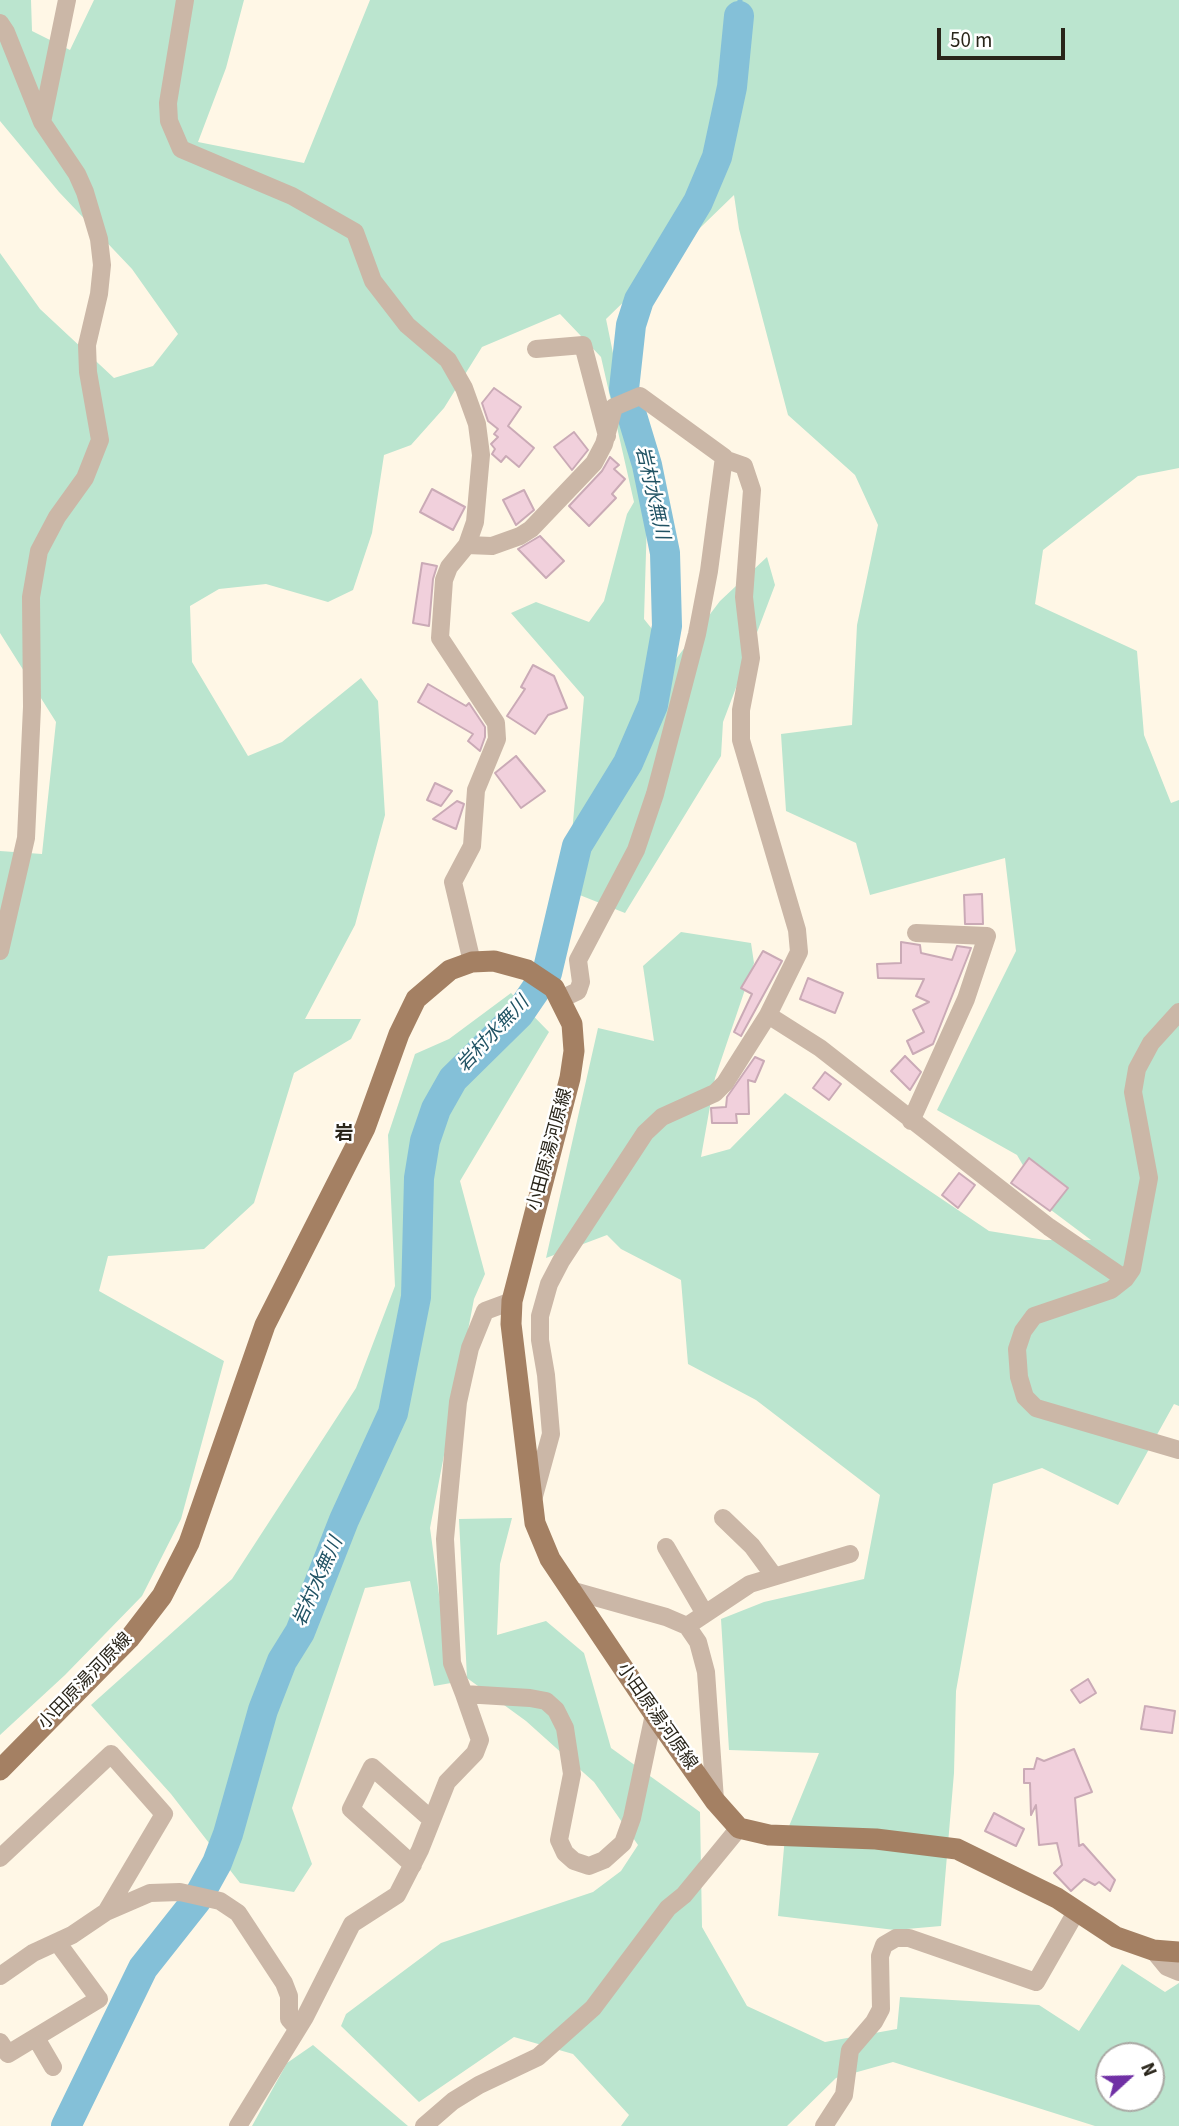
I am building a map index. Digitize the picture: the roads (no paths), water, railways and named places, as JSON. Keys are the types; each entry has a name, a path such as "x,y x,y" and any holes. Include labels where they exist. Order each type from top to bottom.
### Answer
{"main road":[{"name":"小田原湯河原線","path":"0,1770 129,1639 162,1595 189,1543 265,1325 365,1128 399,1034 416,999 436,979 450,970 472,962 494,961 527,970 558,993 572,1024 574,1051 570,1078 512,1301 511,1324 531,1506 550,1559 570,1590 715,1801 739,1828"},
{"path":"739,1828 769,1835 876,1839 957,1849 1057,1898 1116,1937 1153,1950 1179,1952"}],"street":[{"path":"42,122 67,0"},
{"path":"185,0 168,103 169,121 181,149 292,196 355,232 373,281 407,325 448,360 464,387 477,424 481,455 479,494 467,545 449,567 444,580 440,638 496,723 497,740 476,790 472,846 453,882 472,962"},
{"path":"0,23 42,122 77,174 93,211 99,239 99,294 87,345 88,372 100,440 85,478 57,517 39,551 31,597 32,707 26,838 0,951"},
{"path":"536,349 583,345 607,436"},
{"path":"467,545 492,546 520,536 531,528 594,463 607,436 614,407 640,396 724,459 744,466 752,490 744,597 751,658 741,710 741,740 797,930 799,952 768,1015 725,1083 715,1093 662,1117 645,1133 549,1284 540,1316 540,1340 551,1434 531,1506"},
{"path":"558,993 578,991 581,982 578,960 636,850 655,794 697,634 709,571 724,459"},
{"path":"911,1121 966,999 987,936 916,933"},
{"path":"1179,1012 1151,1043 1137,1069 1133,1092 1149,1178 1138,1248 1125,1279 1111,1290 1034,1316 1023,1331 1017,1349 1019,1377 1025,1397 1036,1408 1179,1450"},
{"path":"768,1015 820,1048 1049,1227 1125,1279"},
{"path":"238,2126 297,2028 352,1924 397,1895 413,1865 447,1782 475,1754 480,1740 452,1663 445,1539 458,1402 470,1348 485,1311 512,1301"},
{"path":"723,1518 752,1546 774,1576"},
{"path":"666,1547 705,1614"},
{"path":"687,1626 750,1584 850,1555"},
{"path":"570,1590 666,1617 687,1626 698,1642 706,1672 715,1801"},
{"path":"464,1694 530,1698 546,1701 556,1710 565,1728 572,1774 559,1840 565,1853 574,1861 589,1866 604,1860 623,1843 632,1818 654,1714"},
{"path":"0,1858 111,1754 164,1814 106,1912"},
{"path":"413,1865 351,1809 372,1767 432,1819"},
{"path":"424,2126 453,2101 479,2084 538,2057 593,2008 668,1908 684,1895 739,1828"},
{"path":"0,1976 33,1953 57,1942 106,1912 150,1893 180,1892 220,1901 237,1913 284,1983 289,1996 289,2019 297,2028"},
{"path":"824,2126 844,2095 850,2050 874,2022 881,2009 880,1956 884,1945 896,1938 909,1938 1036,1982 1076,1912"},
{"path":"0,2042 8,2054 99,1999 57,1942"},
{"path":"1153,1950 1167,1968 1179,1972"},
{"path":"36,2038 53,2067"}],"waterway":[{"name":"岩村水無川","path":"739,16 740,0"},
{"name":"岩村水無川","path":"66,2126 143,1968 196,1901 217,1863 228,1834 263,1710 282,1661 300,1632 344,1520 393,1413 416,1297 419,1178 425,1141 436,1109 453,1079 519,1014 547,973 577,846 628,763 653,705 667,626 665,553 647,465 624,389 631,325 639,300 698,202 717,157 732,87 739,16"}],"district":[{"name":"岩","path":"344,1135"}]}
